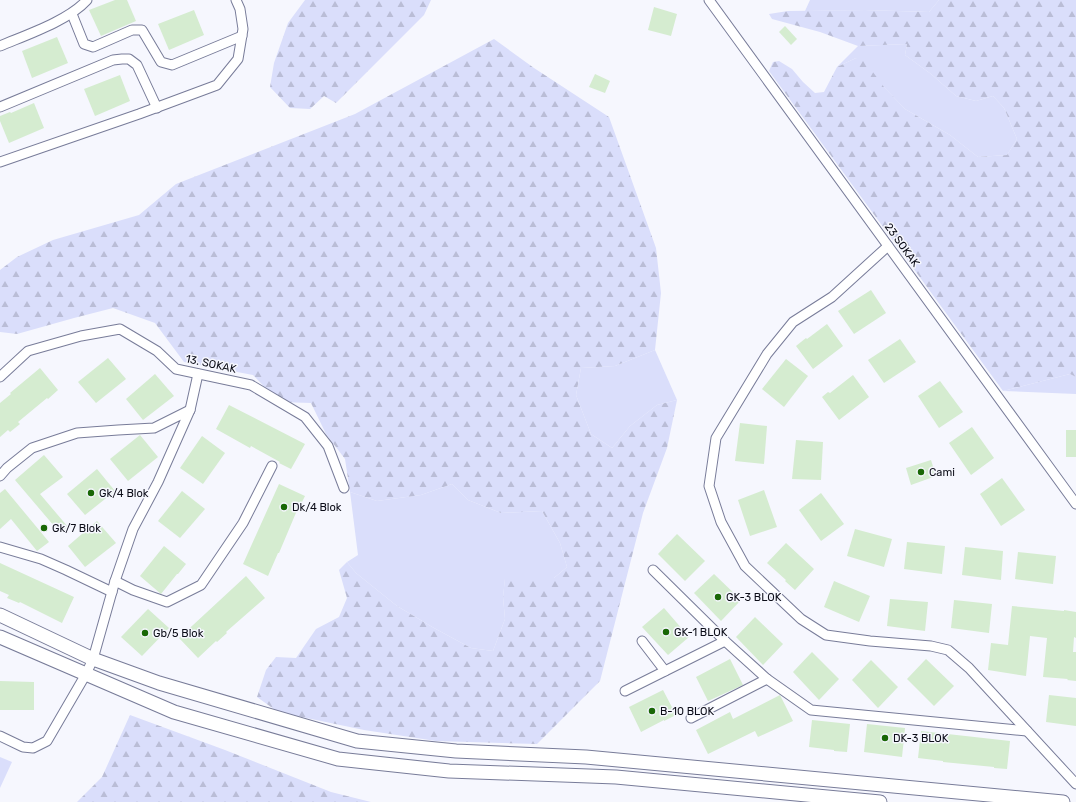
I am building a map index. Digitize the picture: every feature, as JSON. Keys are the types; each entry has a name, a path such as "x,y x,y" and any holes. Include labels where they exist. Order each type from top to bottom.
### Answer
{"street":[{"path":"0,46 72,14 87,0"},
{"path":"0,161 157,108 217,85 238,59 243,29 240,9 236,0"},
{"name":"23 SOKAK","path":"709,0 1076,504"},
{"path":"72,14 84,44 93,47 132,30 142,30 161,62 172,65 242,36"},
{"path":"0,107 113,60 129,59 137,65 157,108"},
{"path":"888,246 832,297 793,322 767,354 716,438 710,486 721,522 745,566 801,619 826,635 870,641 931,646 948,650 968,668 1076,784"},
{"name":"13. SOKAK","path":"0,377 28,352 81,336 120,329 157,351 176,369 251,385 304,417 328,446 344,488"},
{"path":"0,736 23,747 33,748 47,741 86,674 93,659 115,581 133,529 158,482 190,410 198,374"},
{"path":"0,476 6,468 32,448 77,433 154,428 190,410"},
{"path":"115,581 133,590 167,602 200,585 243,523 272,466"},
{"path":"0,547 41,559 112,592"},
{"path":"653,570 725,641 767,679 811,710 1027,731"},
{"path":"0,615 93,659 159,683 357,741 456,750 586,757 1063,802"},
{"path":"0,637 174,712 338,758 449,771 616,777 880,802"},
{"path":"642,641 665,671"},
{"path":"625,692 725,641"},
{"path":"691,718 767,679"}],"green space":[{"path":"305,0 431,0 424,15 336,103 324,96 310,109 290,108 270,87 274,63 288,23"},
{"path":"810,0 939,0 929,12 865,10 805,11"},
{"path":"939,0 1076,0 1076,377 1070,374 1003,391 769,71 773,62 779,61 792,69 815,93 824,92 837,67 856,58 864,60 884,87 905,109 950,135 978,157 1007,155 1017,139 1004,108 993,96 976,101 956,96 931,74 905,55 907,44 858,46 820,32 772,19 769,14 788,11 865,10 929,12"},
{"path":"494,39 534,68 609,117 656,248 661,293 655,350 615,366 581,368 576,395 591,434 612,448 630,426 657,405 677,400 667,448 643,513 600,681 537,744 436,741 364,730 278,712 257,697 266,670 276,657 296,658 316,629 339,617 347,598 339,570 347,562 356,573 397,606 471,648 493,651 505,619 503,597 505,578 554,578 567,567 560,543 542,511 501,513 468,500 452,484 421,495 377,501 350,492 345,459 326,434 311,403 279,402 253,375 184,362 155,323 113,308 17,334 0,332 0,270 17,257 53,240 139,215 176,184 355,114"},
{"path":"907,44 905,55 931,74 956,96 976,101 993,96 1004,108 1017,139 1007,155 978,157 950,135 905,109 856,58 837,67 858,46"},
{"path":"655,350 677,400 657,405 630,426 612,448 591,434 576,395 581,368 615,366"},
{"path":"1070,374 1076,377 1076,394 1003,391"},
{"path":"452,484 468,500 501,513 542,511 560,543 567,567 554,578 505,579 503,597 505,619 493,651 471,648 397,606 356,573 347,562 358,555 350,492 377,501 421,495"},
{"path":"130,715 225,750 331,792 371,802 77,802 102,777"},
{"path":"0,757 12,762 0,788"}],"building":[{"path":"115,0 127,0 136,21 101,36 89,10"},
{"path":"654,7 677,14 671,36 648,30"},
{"path":"194,10 204,35 169,50 158,24"},
{"path":"785,26 797,39 791,45 779,32"},
{"path":"57,37 68,63 32,78 22,51"},
{"path":"595,74 610,81 605,93 589,87"},
{"path":"120,75 130,101 95,116 84,89"},
{"path":"34,103 44,128 9,143 0,121 0,116"},
{"path":"871,290 886,313 854,334 838,311"},
{"path":"827,324 843,346 813,369 796,346"},
{"path":"900,339 916,362 884,383 868,360"},
{"path":"108,358 126,379 96,403 78,382"},
{"path":"786,359 808,376 784,407 762,389"},
{"path":"40,368 58,390 18,422 20,424 10,432 8,430 0,437 0,403"},
{"path":"155,374 174,396 143,420 126,399"},
{"path":"853,375 869,397 839,420 822,397 828,392 830,393"},
{"path":"940,381 963,412 939,428 918,396"},
{"path":"229,405 305,444 291,469 251,446 250,448 216,429"},
{"path":"740,423 767,426 764,464 735,461"},
{"path":"972,427 994,458 971,475 949,443"},
{"path":"1066,430 1076,430 1076,457 1066,457"},
{"path":"140,435 158,457 128,481 110,459"},
{"path":"202,436 225,453 203,484 180,468"},
{"path":"796,440 823,442 821,480 792,479"},
{"path":"44,455 63,477 40,494 68,527 60,533 15,480"},
{"name":"Cami","path":"931,460 936,476 911,485 906,468"},
{"name":"Gk/4 Blok","path":"97,469 115,491 85,515 67,494"},
{"path":"1002,478 1025,510 1001,526 980,494"},
{"path":"279,484 305,496 298,508 268,576 243,564"},
{"path":"5,489 49,542 37,551 11,519 0,529 0,493"},
{"path":"764,490 777,527 750,536 738,500"},
{"path":"182,491 205,509 180,538 158,521"},
{"path":"821,493 844,524 821,541 799,510"},
{"path":"97,521 116,543 85,567 68,546"},
{"path":"855,529 892,539 884,567 847,556"},
{"path":"677,534 705,561 685,581 658,554"},
{"path":"907,542 945,546 942,574 904,569"},
{"path":"786,543 814,569 795,590 767,563"},
{"path":"164,546 186,564 161,594 140,576"},
{"path":"965,547 1003,551 1001,580 962,575"},
{"path":"1018,552 1056,556 1053,584 1015,579"},
{"path":"0,563 74,597 62,623 20,602 19,603 7,598 9,595 0,591"},
{"name":"GK-3 BLOK","path":"714,574 741,600 721,621 694,593"},
{"path":"246,576 265,598 198,658 179,638"},
{"path":"834,581 870,596 859,622 824,607"},
{"path":"890,599 928,602 925,631 887,626"},
{"path":"954,600 992,604 989,633 951,628"},
{"path":"1012,606 1076,612 1076,638 1074,637 1073,652 1076,652 1076,681 1043,677 1047,638 1030,636 1026,676 988,670 991,643 1008,645"},
{"name":"GK-1 BLOK","path":"664,608 689,637 668,655 642,627"},
{"name":"Gb/5 Blok","path":"148,609 169,628 142,656 121,637"},
{"path":"755,617 783,644 763,665 736,637"},
{"path":"812,652 839,679 819,700 793,672"},
{"path":"730,659 743,685 708,701 696,677"},
{"path":"926,659 954,686 934,706 907,679"},
{"path":"871,660 898,687 878,708 852,680"},
{"path":"0,681 34,682 34,710 0,710"},
{"name":"B-10 BLOK","path":"663,690 676,715 641,732 629,707"},
{"path":"780,695 793,721 758,737 755,731 708,754 696,730 730,712 733,719"},
{"path":"1049,695 1076,698 1076,726 1046,722"},
{"path":"812,720 850,724 847,752 809,747"},
{"name":"DK-3 BLOK","path":"867,724 905,728 902,757 864,752"},
{"path":"921,731 1010,741 1007,769 918,758"}],"place":[{"name":"Cami","path":"921,472"},
{"name":"Gk/4 Blok","path":"91,493"},
{"name":"Dk/4 Blok","path":"284,507"},
{"name":"Gk/7 Blok","path":"44,528"},
{"name":"GK-3 BLOK","path":"718,597"},
{"name":"GK-1 BLOK","path":"666,632"},
{"name":"Gb/5 Blok","path":"145,633"},
{"name":"B-10 BLOK","path":"652,711"},
{"name":"DK-3 BLOK","path":"885,738"}]}
